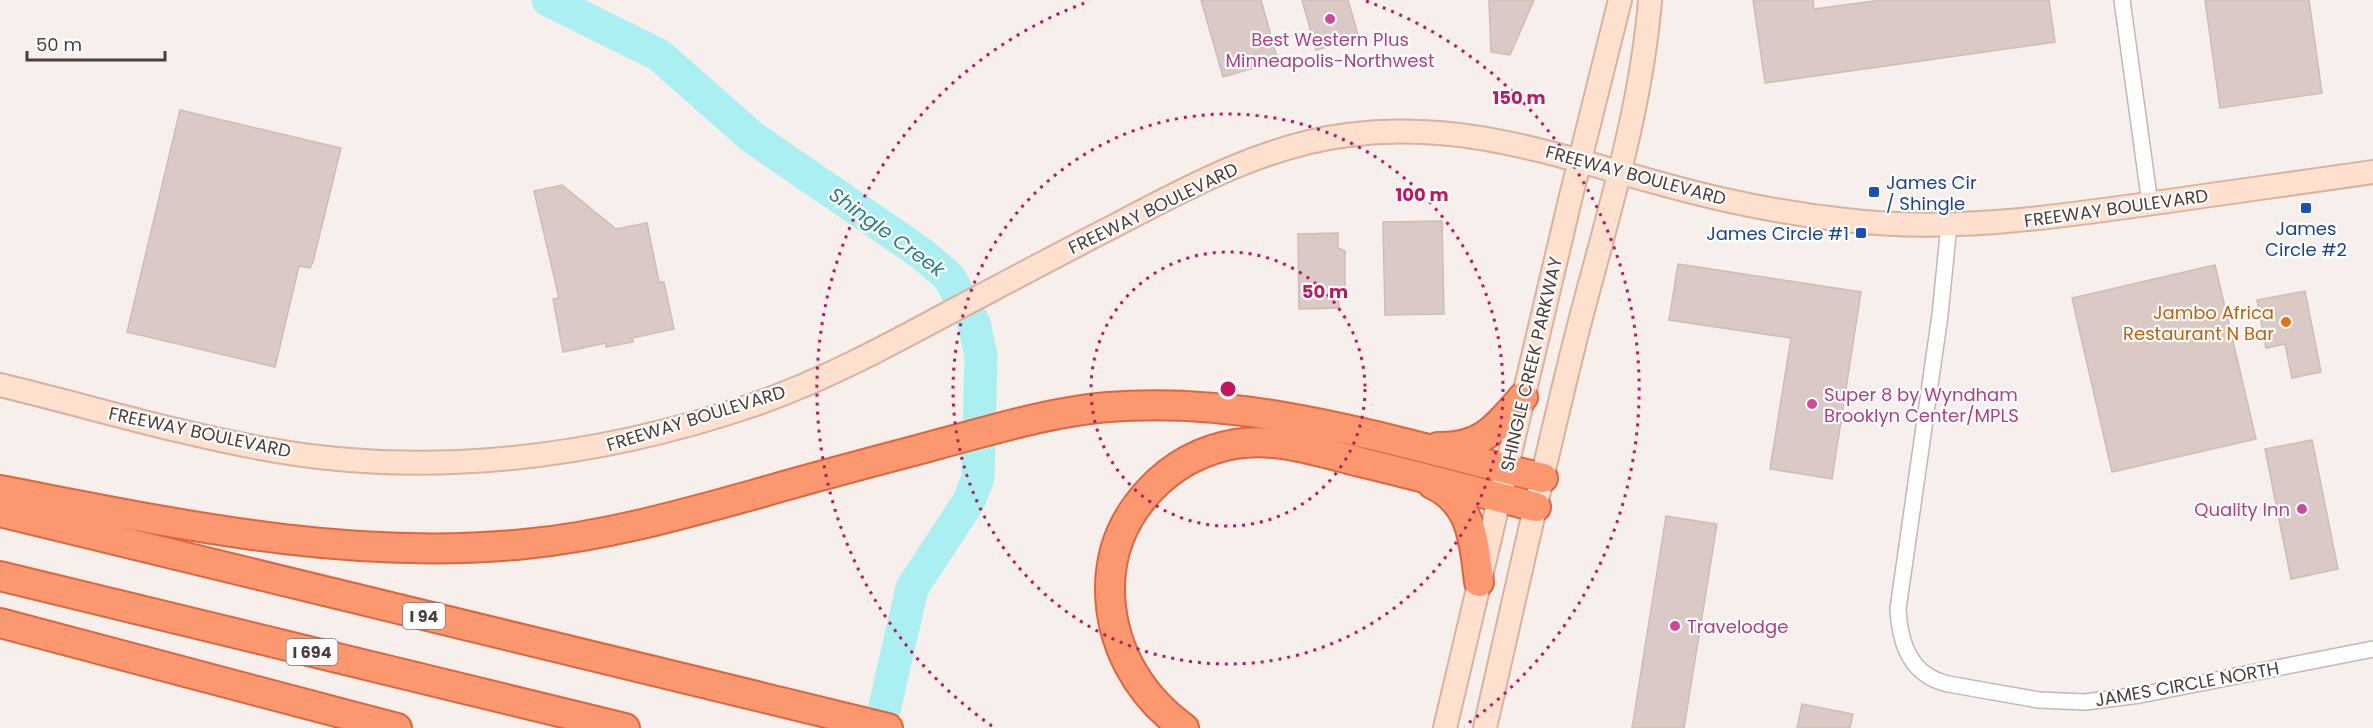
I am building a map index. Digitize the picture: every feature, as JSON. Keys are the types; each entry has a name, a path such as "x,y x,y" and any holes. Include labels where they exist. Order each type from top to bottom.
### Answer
{"highway":[{"path":"1418,447 1454,447 1476,442 1497,427 1523,398"},
{"path":"0,490 167,522 325,543 413,549 486,547 586,537 644,525 1029,419 1117,407 1215,407 1307,420 1543,478"},
{"path":"1184,728 1164,712 1139,684 1121,649 1110,606 1114,549 1121,530 1142,498 1168,472 1209,451 1236,444 1282,444 1411,474 1536,507"},
{"path":"1411,474 1442,489 1459,505 1474,544 1479,582"},
{"name":"I 94","path":"0,512 888,728"},
{"name":"I 694","path":"0,576 625,728"},
{"path":"0,623 397,728"}],"street":[{"name":"SHINGLE CREEK PARKWAY","path":"1445,728 1620,0"},
{"name":"SHINGLE CREEK PARKWAY","path":"1485,728 1618,170 1647,37 1650,0"},
{"path":"2122,0 2150,204"},
{"name":"FREEWAY BOULEVARD","path":"0,385 265,449 395,462 545,456 644,437 753,405 809,383 932,322 1196,183 1250,161 1305,143 1371,132 1435,131 1520,143 1749,206 1859,222 1949,225 2019,220 2373,172"},
{"name":"JAMES CIRCLE NORTH","path":"1949,225 1940,315 1898,609 1899,634 1906,654 1917,668 1934,681 1948,684 2039,700 2085,702 2140,695 2373,649"}],"building":[{"path":"1201,0 1261,0 1278,61 1223,77"},
{"name":"Best Western Plus Minneapolis-Northwest","path":"1302,0 1348,0 1359,38 1316,50"},
{"path":"1489,0 1534,0 1510,55 1491,52"},
{"path":"1753,0 1813,0 1814,9 1882,0 2049,0 2055,42 1765,83"},
{"path":"2205,0 2309,0 2322,93 2220,108"},
{"path":"180,110 341,148 313,262 310,268 299,266 275,367 127,332"},
{"path":"562,185 616,229 647,223 659,282 664,282 674,329 632,338 633,342 606,347 606,343 563,352 553,299 559,298 534,191"},
{"path":"1442,221 1444,314 1385,315 1383,222"},
{"path":"1338,233 1338,248 1345,251 1345,289 1338,292 1339,308 1299,309 1298,234"},
{"name":"Super 8 by Wyndham Brooklyn Center/MPLS","path":"1678,264 1861,292 1832,479 1770,469 1791,338 1669,320"},
{"path":"2215,265 2256,439 2112,472 2072,298"},
{"name":"Jambo Africa Restaurant N Bar","path":"2305,291 2321,372 2292,378 2285,344 2266,348 2257,300"},
{"name":"Quality Inn","path":"2312,440 2338,569 2291,579 2265,449"},
{"name":"Travelodge","path":"1666,516 1717,524 1684,728 1632,728"},
{"path":"1802,704 1853,714 1850,728 1797,728"}],"waterway":[{"name":"Shingle Creek","path":"548,0 659,55 752,137 921,253 949,277 974,323 981,355 978,478 969,501 912,588 880,728"}],"place":[{"name":"Best Western Plus Minneapolis-Northwest","path":"1330,19"},
{"name":"James Cir / Shingle","path":"1874,192"},
{"name":"James Circle #2","path":"2306,208"},
{"name":"James Circle #1","path":"1861,233"},
{"name":"Jambo Africa Restaurant N Bar","path":"2286,322"},
{"name":"Super 8 by Wyndham Brooklyn Center/MPLS","path":"1812,404"},
{"name":"Quality Inn","path":"2302,509"},
{"name":"Travelodge","path":"1675,626"}]}
